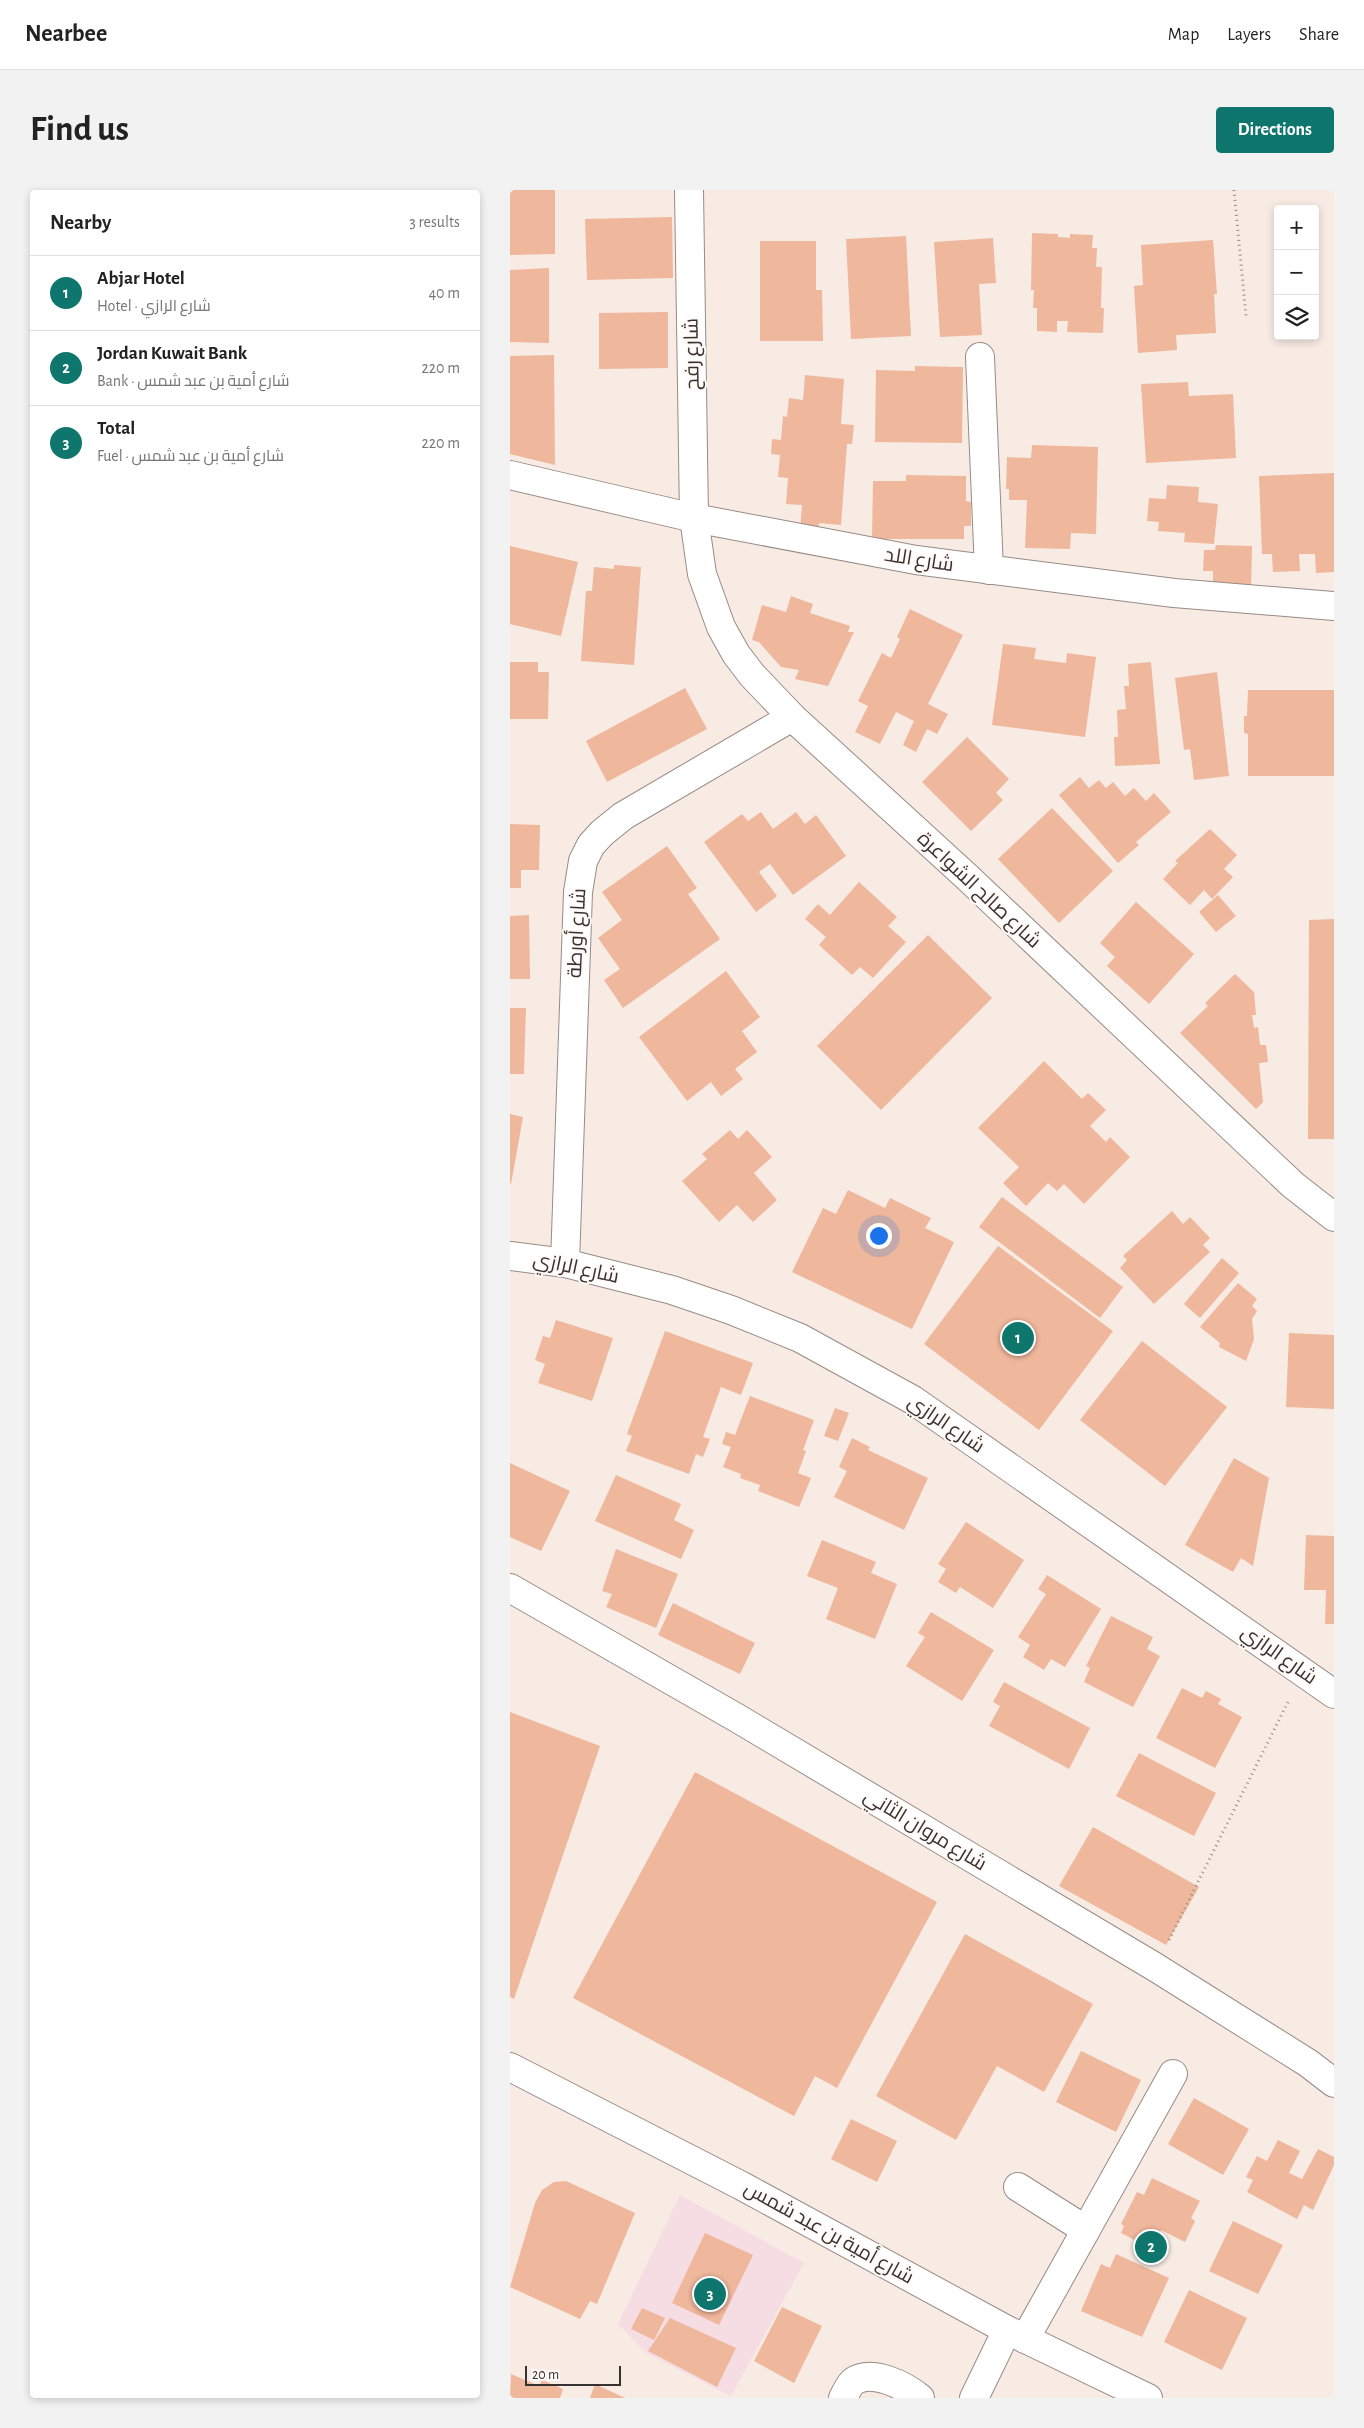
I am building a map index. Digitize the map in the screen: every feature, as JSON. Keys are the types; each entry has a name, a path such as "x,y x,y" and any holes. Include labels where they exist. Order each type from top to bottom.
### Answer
{"street":[{"name":"شارع رفح","path":"689,190 694,518"},
{"path":"980,357 989,570"},
{"name":"شارع اللد","path":"510,476 694,518 916,560 1174,594 1334,606"},
{"name":"شارع صالح الشواعرة","path":"694,518 702,574 721,626 736,654 752,675 792,717 966,876 1293,1185 1334,1217"},
{"name":"شارع أورطة","path":"565,1263 578,892 582,861 591,845 602,833 623,816 792,717"},
{"name":"شارع الرازي","path":"510,1256 565,1263 672,1290 731,1310 800,1338 913,1400 1334,1694"},
{"name":"شارع مروان الثاني","path":"510,1588 729,1714 1155,1967 1308,2063 1334,2083"},
{"name":"شارع أمية بن عبد شمس","path":"510,2067 742,2186 1016,2334 1148,2398"},
{"path":"974,2398 1086,2230 1173,2074"},
{"path":"1018,2187 1086,2230"},
{"path":"843,2398 852,2382 867,2375 882,2378 920,2398"}],"path":[{"path":"1234,190 1246,316"},
{"path":"1155,1967 1304,1672"}],"shaded area":[{"path":"680,2195 804,2263 731,2396 646,2353 618,2324"}],"building":[{"path":"510,190 555,190 555,254 510,255"},
{"path":"672,217 673,278 587,280 585,219"},
{"path":"1032,233 1058,234 1058,237 1070,238 1070,234 1093,235 1092,248 1097,248 1096,267 1102,267 1101,308 1104,308 1103,333 1067,332 1068,321 1057,321 1057,332 1037,331 1037,308 1033,308 1034,290 1031,290"},
{"path":"906,236 911,336 851,339 846,239"},
{"path":"993,238 996,283 979,284 982,335 940,337 934,242"},
{"path":"1213,240 1217,294 1214,294 1216,333 1176,335 1177,350 1138,353 1134,286 1143,285 1141,245"},
{"path":"760,241 816,241 816,290 822,290 823,341 760,341"},
{"path":"549,268 549,343 510,342 510,270"},
{"path":"668,312 668,368 599,369 599,313"},
{"path":"554,355 555,465 510,454 510,356"},
{"path":"915,366 963,367 962,443 875,442 876,370 915,371"},
{"path":"805,375 844,379 841,424 854,425 852,444 847,444 841,525 819,523 818,531 800,530 802,505 786,504 788,478 778,477 780,455 771,454 772,439 781,440 783,416 787,417 789,398 803,400"},
{"path":"1188,382 1189,396 1233,394 1236,458 1146,463 1141,384"},
{"path":"1032,445 1098,447 1096,534 1071,533 1070,549 1025,548 1027,500 1009,500 1009,489 1006,489 1007,457 1031,458"},
{"path":"1334,473 1334,572 1316,573 1315,554 1299,554 1300,571 1273,572 1272,554 1262,554 1259,476"},
{"path":"906,475 966,476 966,501 971,502 971,526 964,526 964,539 872,539 873,481 906,481"},
{"path":"1167,485 1199,487 1198,502 1218,504 1214,544 1184,542 1185,533 1158,531 1159,522 1147,521 1149,498 1166,499"},
{"path":"1216,545 1252,546 1251,592 1213,591 1213,571 1203,571 1204,550 1215,550"},
{"path":"510,546 578,562 561,636 510,624"},
{"path":"614,565 641,567 634,665 581,661 586,591 592,591 594,567 614,569"},
{"path":"791,596 813,604 810,613 850,626 848,632 854,632 828,686 795,679 799,670 781,667 759,642 752,640 762,605 786,612"},
{"path":"910,609 963,635 928,704 948,714 937,734 927,729 916,752 903,745 914,721 896,712 880,744 855,732 868,706 858,701 882,653 891,658 900,639 897,637"},
{"path":"1003,644 1036,648 1034,659 1066,663 1067,653 1096,657 1085,737 992,725"},
{"path":"510,662 538,662 538,672 549,672 548,719 510,719"},
{"path":"1151,662 1160,764 1115,766 1114,737 1118,737 1117,710 1126,709 1124,686 1129,686 1128,664"},
{"path":"1217,672 1229,776 1194,780 1190,749 1184,750 1175,678"},
{"path":"685,688 707,729 607,782 586,741"},
{"path":"1248,690 1334,690 1334,776 1248,776 1248,734 1244,733 1244,716 1247,716"},
{"path":"967,737 1009,779 996,793 1003,800 971,831 922,782"},
{"path":"1080,777 1089,788 1099,780 1106,788 1113,782 1125,796 1134,788 1146,801 1154,793 1171,812 1136,842 1139,845 1118,863 1059,795"},
{"path":"1052,808 1113,871 1059,923 998,859"},
{"path":"761,812 773,829 796,812 805,824 816,815 846,856 793,895 770,864 759,872 777,896 756,912 704,842 742,814 748,821"},
{"path":"510,824 540,825 539,870 521,870 521,888 510,888"},
{"path":"1210,829 1237,855 1224,869 1233,877 1212,899 1204,890 1190,905 1163,879 1178,863 1175,861"},
{"path":"667,846 697,888 688,894 720,939 623,1008 604,980 620,969 598,938 622,920 602,892"},
{"path":"859,882 897,917 888,926 906,942 873,978 860,967 852,975 819,945 826,937 805,919 818,904 830,915"},
{"path":"1218,895 1236,916 1216,932 1199,912"},
{"path":"1136,902 1194,954 1149,1004 1107,966 1115,957 1100,943"},
{"path":"529,915 530,979 510,979 510,916"},
{"path":"1334,919 1334,1139 1308,1139 1309,920"},
{"path":"928,935 992,998 881,1110 817,1046"},
{"path":"726,971 760,1017 742,1031 757,1052 735,1069 743,1079 721,1096 711,1082 687,1101 639,1037"},
{"path":"1235,974 1254,992 1256,1015 1252,1015 1254,1028 1258,1027 1260,1045 1266,1045 1268,1062 1259,1063 1263,1102 1256,1109 1180,1033 1208,1006 1205,1003"},
{"path":"510,1008 526,1008 524,1074 510,1074"},
{"path":"1044,1061 1082,1099 1088,1093 1106,1110 1090,1126 1106,1142 1110,1137 1130,1157 1084,1204 1064,1184 1057,1191 1048,1183 1026,1206 1003,1183 1019,1167 978,1128"},
{"path":"510,1114 523,1117 511,1184 510,1183"},
{"path":"730,1130 738,1139 747,1130 772,1157 754,1173 777,1200 753,1222 737,1205 719,1222 682,1181 707,1159 702,1154"},
{"path":"848,1190 885,1208 890,1198 931,1218 925,1228 954,1242 912,1329 792,1272 823,1208 836,1214"},
{"path":"1002,1197 1123,1287 1100,1318 979,1227"},
{"path":"1172,1211 1183,1224 1190,1217 1210,1238 1203,1245 1210,1252 1154,1304 1120,1268 1127,1260 1123,1256"},
{"path":"998,1246 1113,1331 1039,1430 924,1344"},
{"path":"1222,1258 1239,1273 1200,1318 1184,1304"},
{"path":"1238,1283 1257,1299 1252,1306 1257,1311 1252,1319 1254,1339 1246,1361 1219,1347 1220,1343 1200,1327"},
{"path":"556,1320 613,1338 592,1401 538,1383 545,1364 535,1360 543,1336 550,1338"},
{"path":"665,1331 753,1363 741,1395 721,1387 703,1437 710,1439 703,1457 696,1454 689,1474 626,1451 632,1436 627,1434"},
{"path":"1289,1333 1334,1335 1334,1409 1286,1407"},
{"path":"1142,1341 1227,1407 1165,1486 1080,1420"},
{"path":"750,1396 814,1420 803,1450 806,1451 798,1473 811,1478 799,1507 758,1491 760,1485 740,1478 741,1474 723,1467 731,1447 722,1444 726,1432 735,1435"},
{"path":"835,1408 849,1413 838,1441 824,1436"},
{"path":"852,1438 870,1447 868,1450 928,1478 904,1530 834,1497 847,1471 839,1467"},
{"path":"1234,1458 1269,1478 1253,1566 1241,1558 1233,1572 1185,1545"},
{"path":"510,1463 570,1491 541,1551 510,1537"},
{"path":"616,1475 681,1504 674,1520 694,1530 681,1559 595,1521"},
{"path":"966,1522 1024,1560 993,1608 960,1587 956,1593 938,1582 946,1569 938,1564"},
{"path":"1306,1535 1334,1536 1334,1624 1325,1624 1326,1590 1304,1590"},
{"path":"822,1540 876,1562 871,1573 897,1584 875,1639 826,1619 838,1588 807,1576"},
{"path":"616,1549 678,1574 656,1628 606,1607 612,1594 602,1591"},
{"path":"1047,1575 1101,1609 1065,1667 1051,1659 1044,1670 1023,1657 1030,1645 1018,1637 1046,1594 1038,1589"},
{"path":"673,1603 755,1643 740,1674 658,1635"},
{"path":"931,1612 994,1650 962,1701 906,1666 925,1637 918,1633"},
{"path":"1111,1616 1153,1637 1147,1649 1160,1656 1133,1707 1084,1682 1090,1668 1086,1666"},
{"path":"1004,1682 1090,1728 1069,1769 989,1726 1000,1706 993,1702"},
{"path":"1182,1688 1202,1698 1206,1691 1221,1699 1218,1704 1242,1717 1215,1768 1156,1738"},
{"path":"510,1712 600,1746 514,1999 510,1997"},
{"path":"1139,1753 1216,1793 1194,1836 1116,1796"},
{"path":"695,1772 937,1902 837,2088 815,2076 794,2116 573,1998"},
{"path":"1093,1827 1199,1887 1166,1945 1059,1886"},
{"path":"965,1934 1093,2004 1044,2092 997,2066 956,2140 876,2096"},
{"path":"1081,2051 1141,2080 1116,2132 1056,2102"},
{"path":"1194,2098 1249,2129 1223,2175 1168,2144"},
{"path":"851,2119 897,2141 877,2182 831,2159"},
{"path":"1278,2140 1300,2151 1289,2173 1302,2179 1318,2149 1334,2157 1334,2165 1313,2210 1304,2205 1297,2219 1247,2192 1253,2180 1246,2177 1257,2156 1267,2161"},
{"path":"1152,2178 1200,2201 1191,2218 1195,2221 1185,2242 1161,2230 1152,2249 1121,2233 1124,2226 1121,2224 1137,2192 1144,2195"},
{"path":"566,2181 635,2213 597,2304 590,2301 580,2319 510,2287 535,2203 542,2190 554,2182"},
{"path":"1233,2221 1283,2245 1258,2294 1209,2271"},
{"path":"705,2233 753,2255 719,2325 672,2303"},
{"path":"1116,2254 1169,2278 1142,2337 1081,2311 1101,2264 1110,2268"},
{"path":"1189,2290 1247,2318 1222,2370 1164,2342"},
{"path":"782,2307 822,2326 794,2383 754,2361"},
{"path":"642,2308 665,2318 654,2340 631,2329"},
{"path":"670,2318 736,2348 717,2387 648,2351"},
{"path":"511,2374 539,2386 542,2380 563,2389 560,2398 510,2398"},
{"path":"595,2384 625,2398 590,2398"}],"place":[{"name":"Abjar Hotel","path":"1018,1338"},
{"name":"Jordan Kuwait Bank","path":"1151,2247"},
{"name":"Total","path":"710,2294"}]}
